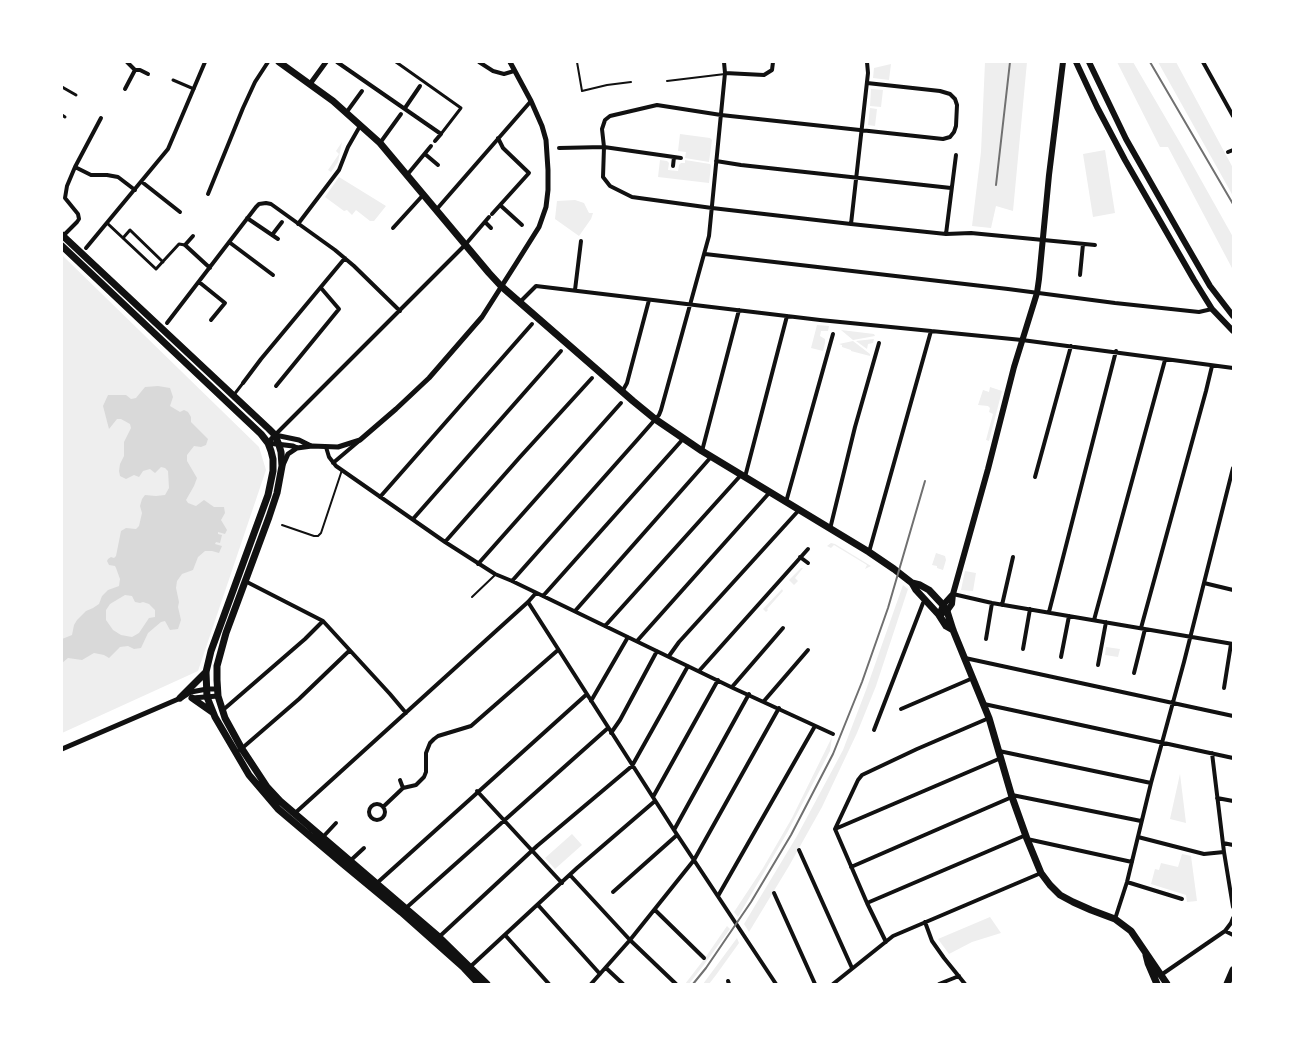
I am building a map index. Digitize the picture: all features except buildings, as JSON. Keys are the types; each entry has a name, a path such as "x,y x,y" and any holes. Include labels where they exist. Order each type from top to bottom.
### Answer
{"highway":[{"path":"279,62 310,84 380,143 501,286 655,419 711,457 869,552 910,581 929,590 945,608 984,704 1012,796 1041,873 1060,895 1091,910 1115,919 1131,932 1167,984"},
{"path":"62,236 269,429 275,435 279,445 282,466 280,481 270,516 211,651 206,672 208,697 214,713 239,751 267,787 294,814 439,937 487,984"},
{"path":"62,246 261,434 268,443 273,459 272,479 226,633 217,671 218,692 223,710 249,775 278,809 401,912 464,968 479,984"},
{"path":"910,581 916,590 939,614 946,626 953,630"},
{"path":"181,698 206,672"},
{"path":"192,698 214,713"},
{"path":"1145,953 1157,984"},
{"path":"1227,984 1233,970"}],"main road":[{"path":"1075,62 1125,160 1212,309 1233,331"},
{"path":"1088,62 1137,159 1210,286 1233,316"},
{"path":"939,614 945,608 953,594 1036,293 1063,63"}],"street":[{"path":"127,62 136,70 140,70 148,74"},
{"path":"86,248 168,149 205,62"},
{"path":"208,194 243,108 255,82 268,62"},
{"path":"310,84 326,62"},
{"path":"337,62 441,134"},
{"path":"396,62 461,108 435,141"},
{"path":"479,62 493,71 504,74 514,71"},
{"path":"333,463 396,410 429,378 479,321 539,227 546,207 548,190 546,140 542,126 531,101 510,62"},
{"path":"512,581 659,415 709,236 725,73 724,62"},
{"path":"725,73 764,75 772,70 773,62"},
{"path":"851,224 868,73 867,62"},
{"path":"1203,62 1232,115"},
{"path":"125,89 136,70"},
{"path":"173,80 194,89"},
{"path":"405,108 423,82"},
{"path":"867,83 940,91 950,94 955,99 957,105 956,126 954,132 950,137 943,139 721,115 657,105 610,116 605,120 602,129 604,147 603,177 610,186 632,197 712,208 946,234 972,233 1095,245"},
{"path":"62,87 76,95"},
{"path":"346,113 362,91"},
{"path":"436,210 531,101"},
{"path":"1232,115 1233,108"},
{"path":"380,143 400,114"},
{"path":"62,236 79,219 78,214 65,198 67,186 75,167 101,118"},
{"path":"298,224 338,170 348,147 360,126"},
{"path":"268,443 465,245 529,173 503,148 498,138"},
{"path":"407,175 431,146"},
{"path":"559,148 604,147 681,158"},
{"path":"1228,152 1233,150"},
{"path":"425,154 438,165"},
{"path":"946,234 956,155"},
{"path":"673,166 674,157"},
{"path":"716,161 952,188"},
{"path":"75,167 91,175 118,177 135,190"},
{"path":"142,182 180,212"},
{"path":"393,228 424,194"},
{"path":"167,323 256,207 263,203 271,204 345,258 400,310"},
{"path":"500,205 522,225"},
{"path":"248,218 278,239"},
{"path":"272,235 282,222"},
{"path":"485,222 491,228"},
{"path":"106,223 156,269 178,244 185,245 210,268"},
{"path":"123,238 130,230 163,262"},
{"path":"185,245 193,236"},
{"path":"575,290 581,241"},
{"path":"230,242 273,275"},
{"path":"1080,275 1083,244"},
{"path":"704,254 1115,303 1199,312 1212,309"},
{"path":"233,396 345,258"},
{"path":"199,282 225,303 211,320"},
{"path":"520,302 536,286 787,316 1022,340 1233,368"},
{"path":"276,386 339,309 321,288"},
{"path":"622,392 628,383 649,300"},
{"path":"702,451 739,310"},
{"path":"605,626 743,476 787,316"},
{"path":"380,497 532,324"},
{"path":"869,552 931,331"},
{"path":"786,502 833,334"},
{"path":"830,529 879,343"},
{"path":"1035,477 1071,346"},
{"path":"413,519 562,351"},
{"path":"1049,612 1116,352"},
{"path":"1094,620 1165,360"},
{"path":"1134,673 1143,628 1212,366"},
{"path":"445,542 592,378"},
{"path":"478,564 621,403"},
{"path":"275,435 299,440 312,446"},
{"path":"543,596 683,439"},
{"path":"268,443 296,448 312,446 343,446 360,440"},
{"path":"326,447 329,457 333,463 342,470 445,542 495,574 833,734"},
{"path":"282,466 288,454 296,448"},
{"path":"575,611 711,457"},
{"path":"1115,919 1127,882 1151,783 1191,637 1233,468"},
{"path":"637,641 770,492"},
{"path":"669,656 679,642 799,510"},
{"path":"699,671 808,549"},
{"path":"800,557 808,564"},
{"path":"1002,605 1013,557"},
{"path":"242,579 323,621 406,713"},
{"path":"1204,583 1233,590"},
{"path":"294,814 528,602 536,593"},
{"path":"953,594 1002,605 1232,644 1224,688"},
{"path":"874,730 925,599"},
{"path":"528,602 632,766 776,984"},
{"path":"986,639 992,603"},
{"path":"1023,649 1030,609"},
{"path":"1061,657 1068,616"},
{"path":"223,710 305,639 323,621"},
{"path":"1098,665 1106,622"},
{"path":"732,687 782,628"},
{"path":"592,701 628,637"},
{"path":"383,807 403,788 416,785 424,777 426,772 426,753 430,743 438,736 471,726 558,650"},
{"path":"764,701 808,650"},
{"path":"239,751 299,699 350,651"},
{"path":"611,733 620,720 657,651"},
{"path":"965,658 1233,716"},
{"path":"439,937 562,824 632,766 688,666"},
{"path":"901,709 973,678"},
{"path":"470,967 654,799 718,680"},
{"path":"62,749 181,698 191,692 207,689 218,692"},
{"path":"181,698 208,697 218,692"},
{"path":"377,883 477,791 587,694"},
{"path":"674,830 749,694"},
{"path":"984,704 1233,758"},
{"path":"591,984 655,910 694,860 779,708"},
{"path":"886,942 867,903 835,829 862,775 989,718"},
{"path":"718,896 815,726"},
{"path":"406,908 608,728"},
{"path":"1212,753 1224,852 1233,907"},
{"path":"835,829 1000,754 1151,783"},
{"path":"400,780 403,788"},
{"path":"477,791 532,852 562,882"},
{"path":"851,867 1012,796 1142,821"},
{"path":"1217,798 1233,802"},
{"path":"380,804 383,807 385,811 382,818 378,820 370,817 369,809 372,806 380,804"},
{"path":"322,838 336,823"},
{"path":"613,892 677,835"},
{"path":"867,903 1027,837 1132,862"},
{"path":"1138,837 1204,854 1224,852"},
{"path":"1223,843 1233,845"},
{"path":"350,861 364,848"},
{"path":"799,850 852,968"},
{"path":"833,984 893,936 1041,873"},
{"path":"570,875 630,940 676,984"},
{"path":"1127,882 1182,899"},
{"path":"774,893 815,984"},
{"path":"538,905 600,974"},
{"path":"655,910 704,958"},
{"path":"1161,975 1225,931 1232,923 1233,918"},
{"path":"925,922 932,941 965,984"},
{"path":"1225,931 1233,935"},
{"path":"506,935 549,984"},
{"path":"606,968 623,984"},
{"path":"939,984 959,976"}],"lane":[{"path":"577,62 582,91 607,85 630,82"},
{"path":"666,81 725,73"},
{"path":"282,525 318,536 323,529 342,470"},
{"path":"472,597 495,574"}],"shaded area":[{"path":"985,62 1027,62 1013,211 996,206 991,228 972,226 981,152"},
{"path":"1117,62 1133,62 1233,237 1233,270 1168,147 1160,147"},
{"path":"1158,62 1176,62 1233,168 1233,196"},
{"path":"891,64 889,80 873,78 874,68"},
{"path":"871,89 883,90 881,107 870,106"},
{"path":"870,108 877,109 875,126 868,125"},
{"path":"680,134 710,138 712,140 709,162 685,158 686,152 678,151"},
{"path":"342,142 338,162 331,172 328,170 339,154 336,151"},
{"path":"1105,150 1115,213 1093,217 1083,154"},
{"path":"660,160 667,161 669,163 668,170 678,171 679,165 681,163 685,163 685,160 710,164 709,183 658,177"},
{"path":"339,177 386,206 374,221 370,221 356,210 352,215 347,210 344,211 325,197"},
{"path":"575,200 584,203 589,213 593,213 591,219 579,236 555,219 557,201"},
{"path":"62,255 259,447 266,470 198,671 62,733"},
{"path":"817,325 829,326 828,331 821,331 820,336 825,339 823,351 811,348"},
{"path":"841,330 874,334 875,336 853,340"},
{"path":"874,339 873,343 868,344 867,349 856,341"},
{"path":"853,341 870,354 870,356 851,351 839,344"},
{"path":"158,386 170,388 173,397 170,406 180,412 184,410 188,412 191,417 191,422 208,439 206,445 201,447 194,446 187,455 187,461 197,478 186,500 188,503 196,506 204,500 214,507 224,507 225,513 221,520 227,530 225,534 218,532 218,534 222,535 220,543 216,542 215,544 222,546 219,553 205,551 198,557 193,570 182,574 177,581 176,588 181,620 178,629 170,630 165,621 161,622 148,633 141,648 134,649 128,646 120,647 109,658 104,655 94,653 82,660 68,658 62,663 62,639 72,635 74,625 77,620 86,611 99,604 102,596 108,590 119,586 120,579 116,568 115,566 109,565 107,561 111,557 114,558 116,556 121,531 126,528 136,529 139,526 142,513 140,506 145,495 165,495 169,488 168,471 161,467 155,473 150,469 143,471 139,477 134,475 126,479 120,476 120,464 124,456 124,442 131,428 130,424 121,419 117,419 109,429 103,406 108,395 126,395 131,399 136,398 145,387","holes":["125,595 132,596 135,602 149,604 155,610 155,617 149,618 139,633 132,637 121,635 113,630 106,620 106,610 110,604"]},
{"path":"990,387 1002,391 989,441 986,440 993,414 989,412 990,408 988,406 978,405 983,390 989,392"},
{"path":"831,543 871,566 865,569 867,565 834,545 831,548 827,546"},
{"path":"936,553 945,556 946,560 943,570 932,565"},
{"path":"801,568 803,568 795,578 798,581 794,585 789,580"},
{"path":"965,571 976,573 973,591 961,590"},
{"path":"903,585 908,589 876,686 857,733 822,807 789,866 749,932 744,924 797,836 843,750"},
{"path":"782,589 783,591 766,612 763,609"},
{"path":"1106,647 1120,649 1118,657 1105,655"},
{"path":"832,737 830,751 787,833 738,917 734,912 763,868 792,818"},
{"path":"1180,774 1186,823 1170,819"},
{"path":"572,834 582,845 555,869 545,858"},
{"path":"1182,854 1191,856 1197,901 1187,902 1186,895 1151,884 1155,869 1159,870 1161,863 1178,867"},
{"path":"990,917 1001,933 972,942 949,954 938,939"},
{"path":"727,926 730,929 689,984 685,984 705,958"},
{"path":"737,938 739,943 716,975 709,984 703,984"}],"railway":[{"path":"996,185 1010,62"},
{"path":"1150,62 1233,204"},
{"path":"693,984 706,968 751,902 791,835 833,754 862,682 888,608 925,481"}]}
